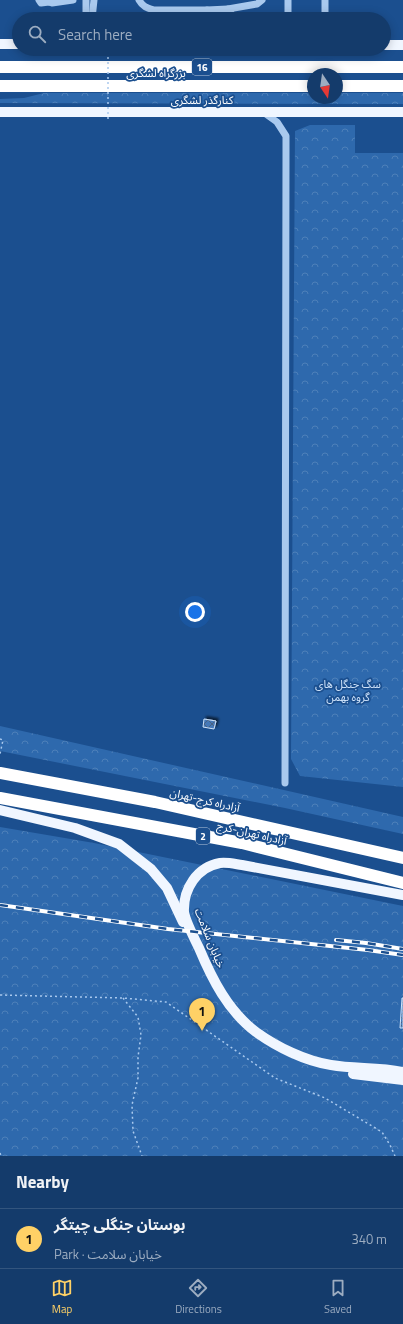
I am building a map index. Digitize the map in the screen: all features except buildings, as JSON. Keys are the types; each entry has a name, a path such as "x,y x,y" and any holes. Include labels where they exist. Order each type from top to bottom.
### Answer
{"highway":[{"name":"بزرگراه لشگری","path":"0,67 403,67"},
{"name":"بزرگراه لشگری","path":"0,86 307,86"},
{"path":"343,86 403,86"},
{"name":"آزادراه کرج-تهران","path":"0,773 155,802 403,858"},
{"name":"آزادراه تهران-کرج","path":"0,798 242,843 403,883"}],"main road":[{"path":"0,44 12,44"},
{"path":"391,45 403,45"},
{"name":"کنارگذر لشگری","path":"0,112 403,112"},
{"name":"خیابان سلامت","path":"0,810 75,828 119,844 151,869 167,888 206,979 218,999 235,1020 254,1037 283,1054 308,1064 341,1072 401,1075"},
{"name":"خیابان سلامت","path":"401,1075 330,1065 302,1056 284,1048 256,1032 235,1013 219,989 206,965 184,913 186,892 194,878 202,870 220,863 242,864 403,895"}],"lane":[{"path":"39,0 41,3 49,1 52,3 73,0"},
{"path":"86,0 86,12"},
{"path":"93,12 94,0"},
{"path":"139,0 146,8 154,10 228,9 257,4 262,0"},
{"path":"288,0 288,12"},
{"path":"325,0 325,12"},
{"path":"263,112 277,122 286,136 285,783"}],"path":[{"path":"108,56 108,119"},
{"path":"0,754 1,739"},
{"path":"0,995 123,998 166,1002 275,1078 325,1098 382,1132 395,1156"},
{"path":"123,998 138,1016 141,1035 138,1057 138,1078 132,1105 133,1131 142,1156"}],"green space":[{"path":"44,93 307,93 307,104 0,103 0,99 24,98"},
{"path":"343,93 403,93 403,104 343,104"},
{"name":"سگ جنگل های گروه بهمن","path":"310,125 355,125 355,153 403,153 403,787 300,776 291,759 295,131"},
{"path":"0,726 403,817 403,834 285,808 0,751"},
{"path":"0,827 94,843 403,906 403,1156 0,1156"}],"railway":[{"path":"0,905 168,929 403,955"},
{"path":"336,940 403,949"}],"place":[{"name":"بوستان جنگلی چیتگر","path":"202,1031"}]}
